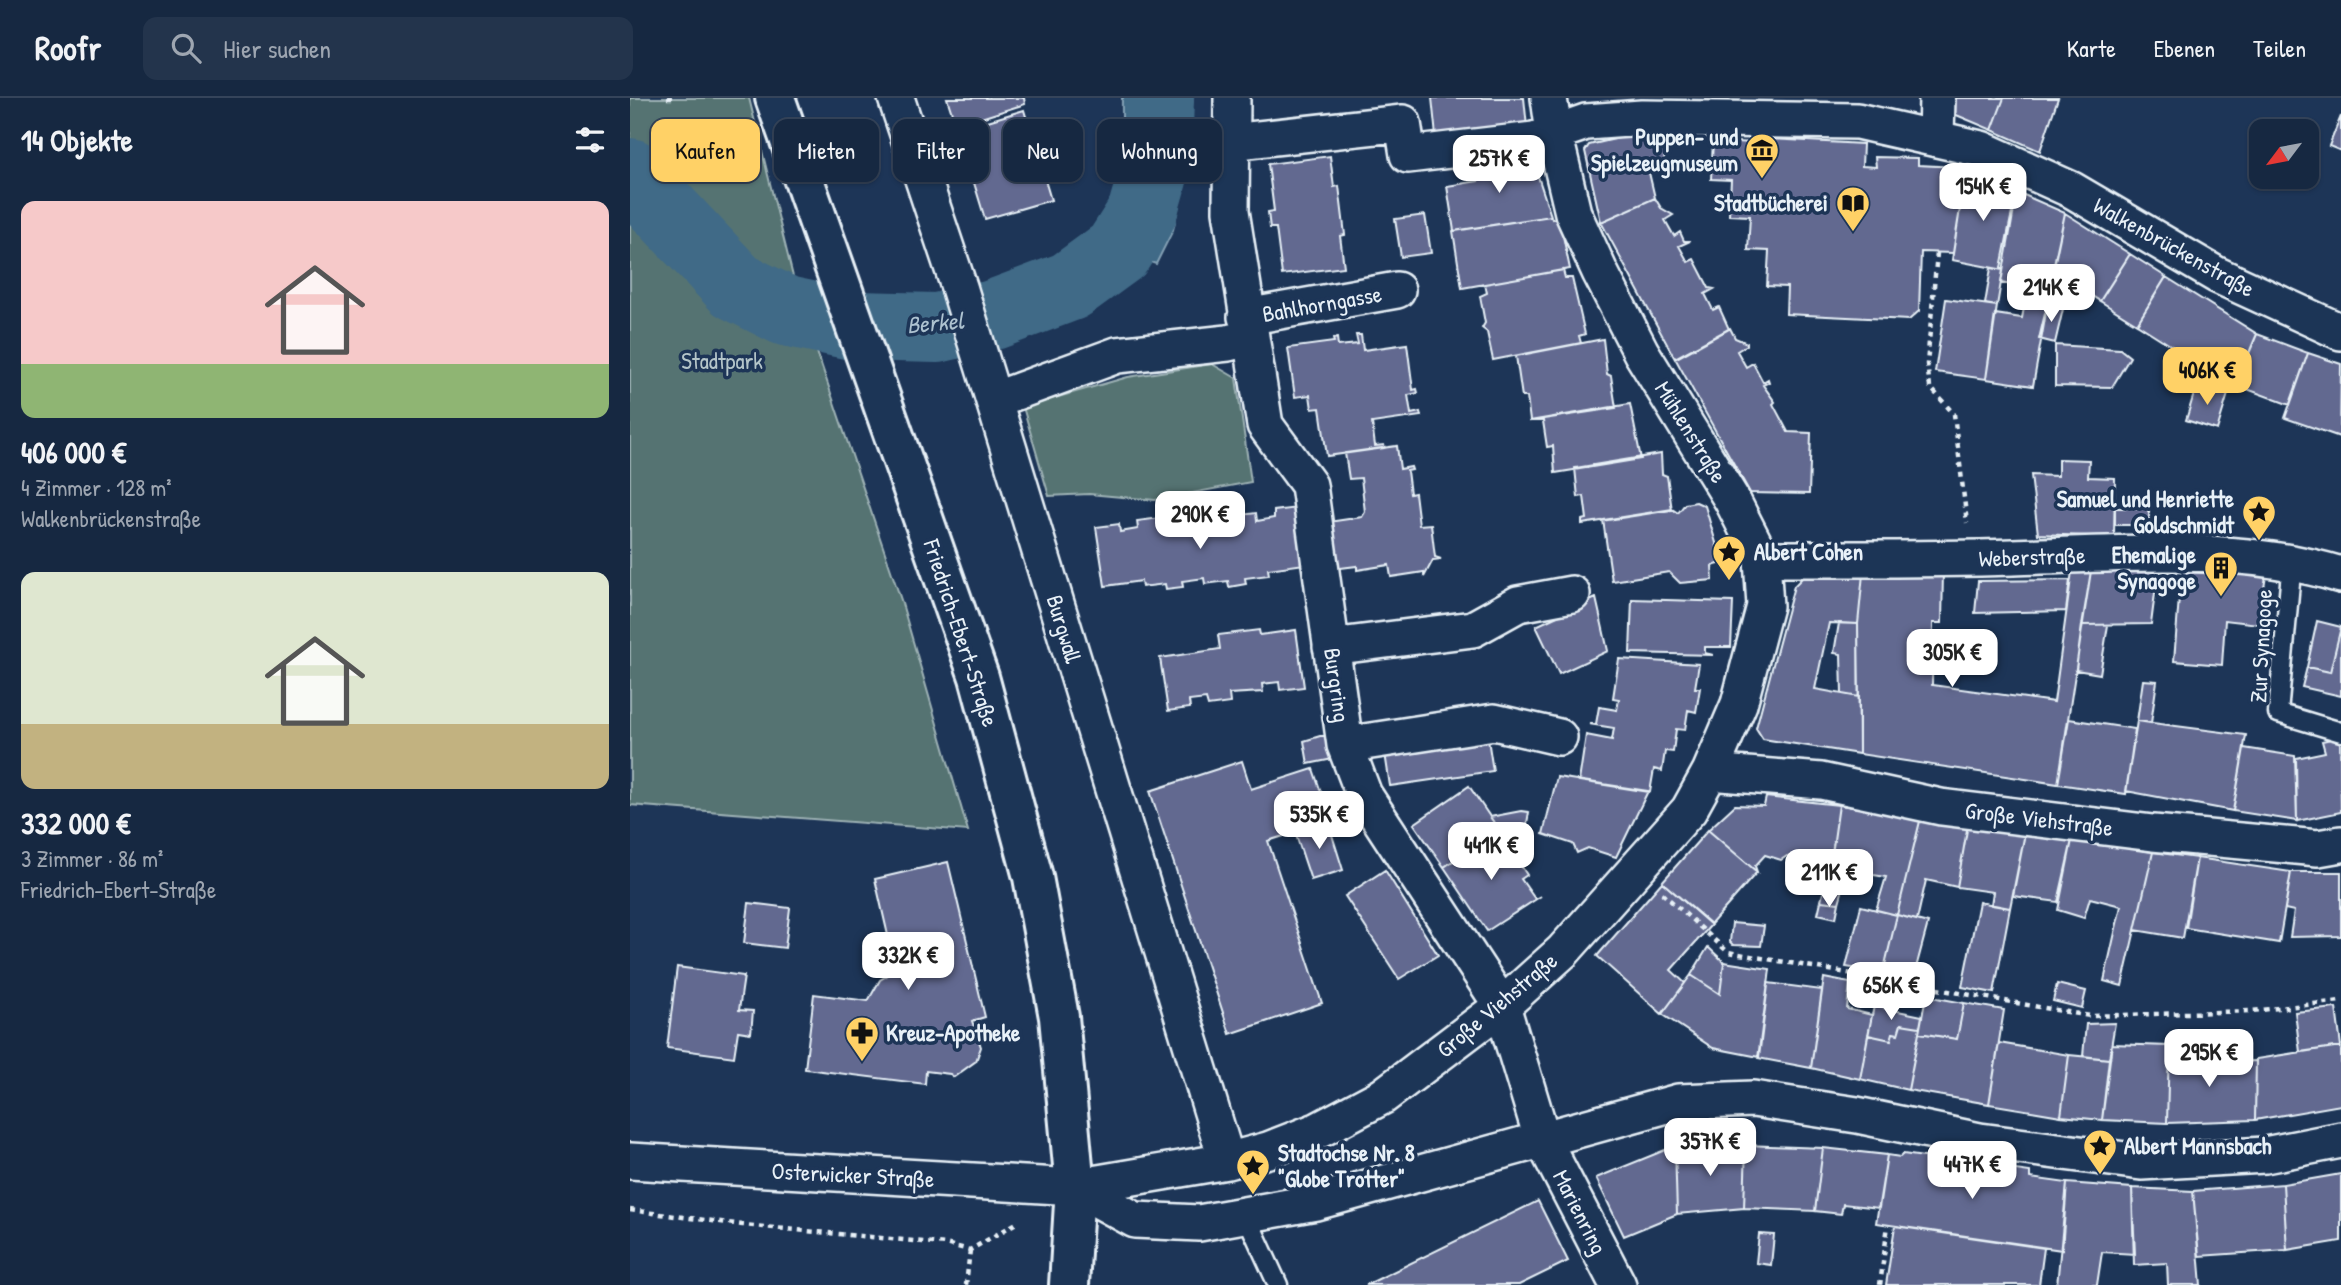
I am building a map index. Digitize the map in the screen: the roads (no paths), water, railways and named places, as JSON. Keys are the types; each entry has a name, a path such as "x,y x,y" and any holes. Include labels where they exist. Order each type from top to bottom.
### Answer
{"main road":[{"name":"Friedrich-Ebert-Straße","path":"775,98 979,677 1033,877 1059,1017 1075,1187 1069,1285"}],"street":[{"name":"Burgwall","path":"896,98 959,287 1227,1161"},
{"name":"Burgring","path":"1232,98 1231,211 1265,425 1309,485 1345,745 1364,795 1502,1006"},
{"name":"Mühlenstraße","path":"1549,98 1554,133 1573,214 1642,352 1732,500 1762,559 1765,606 1739,704 1710,772"},
{"path":"1936,136 1937,98"},
{"name":"Walkenbrückenstraße","path":"1230,142 1404,123 1408,155 1534,140 1586,122 1701,118 1857,121 1936,136 1981,149 2072,190 2217,275 2341,332"},
{"name":"Bahlhorngasse","path":"1249,327 1397,290"},
{"path":"994,400 1116,355 1228,343 1249,327"},
{"name":"Weberstraße","path":"1762,559 1969,559 2185,552 2292,561 2341,575"},
{"path":"1331,647 1474,629 1518,604 1572,594"},
{"path":"1345,745 1494,722 1559,737"},
{"name":"Große Viehstraße","path":"1075,1187 1227,1161 1268,1150 1319,1130 1383,1096 1502,1006 1563,951 1689,810 1710,772 1821,781 1941,807 2153,833 2318,848 2341,844"},
{"path":"1502,1006 1542,1138"},
{"path":"1075,1187 1135,1220 1199,1223 1316,1202 1678,1102 1753,1099 1857,1115 1980,1141 2141,1162 2265,1155 2341,1140"},
{"name":"Marienring","path":"1542,1138 1618,1285"},
{"name":"Osterwicker Straße","path":"630,1161 1075,1187"}],"lane":[{"name":"Zur Synagoge","path":"2292,561 2278,713 2341,732"},
{"path":"1245,1213 1278,1285"}],"water":[{"path":"1122,98 1193,98 1190,119 1122,119"},
{"path":"1183,182 1173,230 1156,264 1118,251 1106,230 1113,217 1121,184"}],"waterway":[{"name":"Berkel","path":"630,173 736,286 786,311 857,326 937,328 993,315 1070,286 1118,251 1142,213 1157,161 1159,98"}],"place":[{"name":"Puppen- und Spielzeugmuseum","path":"1762,180"},
{"name":"Stadtbücherei","path":"1853,233"},
{"name":"Samuel und Henriette Goldschmidt","path":"2259,542"},
{"name":"Albert Cohen","path":"1729,582"},
{"name":"Ehemalige Synagoge","path":"2221,598"},
{"name":"Kreuz-Apotheke","path":"862,1063"},
{"name":"Albert Mannsbach","path":"2100,1176"},
{"name":"Stadtochse Nr. 8 \"Globe Trotter\"","path":"1253,1196"}],"park label":[{"name":"Stadtpark","path":"722,361"}]}
